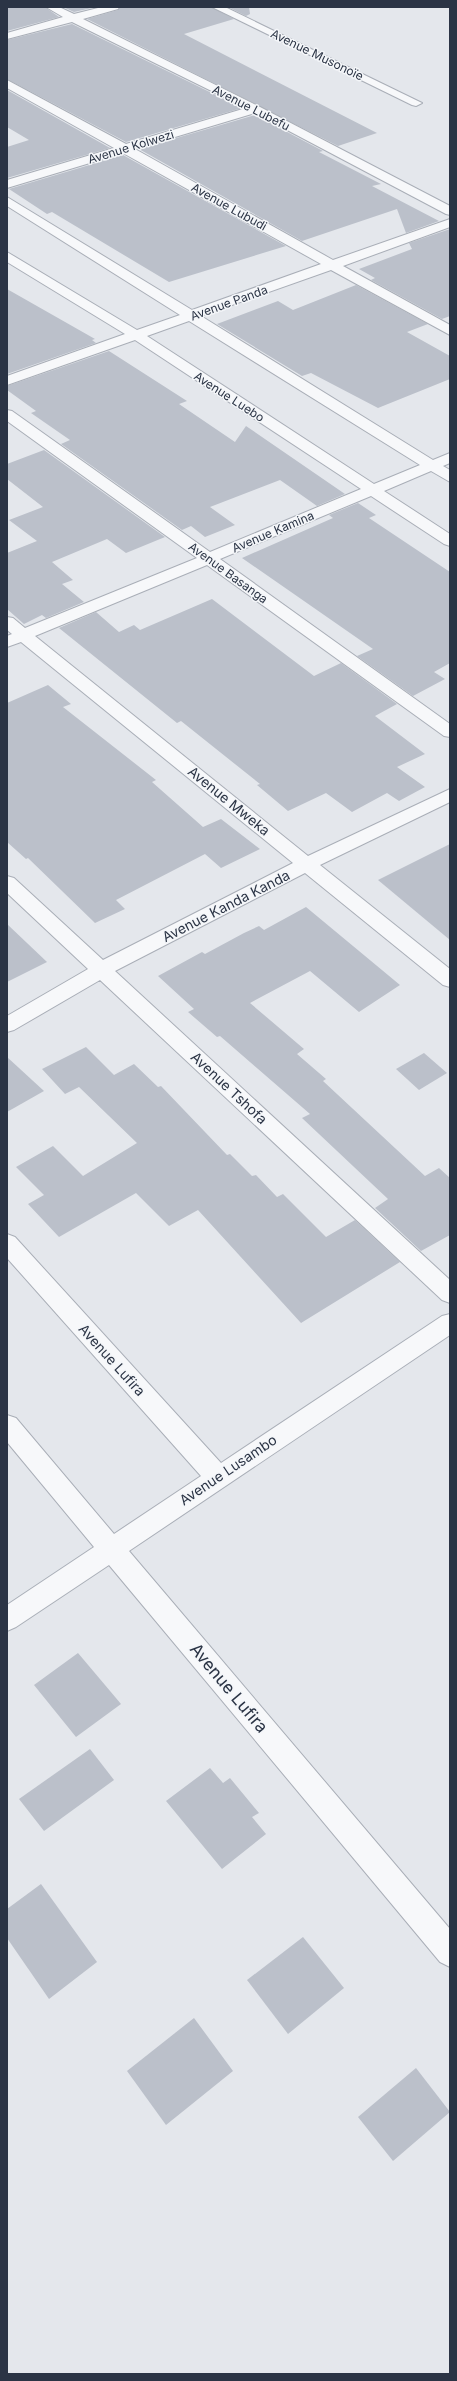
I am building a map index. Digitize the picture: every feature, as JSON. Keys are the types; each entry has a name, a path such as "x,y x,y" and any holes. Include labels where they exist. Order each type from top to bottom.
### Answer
{"street":[{"name":"Avenue Lubefu","path":"51,7 256,109 450,211"},
{"path":"7,36 114,7"},
{"name":"Avenue Musonoïe","path":"217,7 416,103"},
{"name":"Avenue Lubudi","path":"7,83 450,331"},
{"name":"Avenue Kolwezi","path":"7,184 256,109"},
{"path":"7,201 450,477"},
{"name":"Avenue Panda","path":"7,382 450,223"},
{"name":"Avenue Luebo","path":"7,256 136,336 450,541"},
{"name":"Avenue Basanga","path":"7,414 450,732"},
{"name":"Avenue Kamina","path":"15,639 450,458"},
{"name":"Avenue Mweka","path":"7,622 15,639 307,864 450,980"},
{"name":"Avenue Kanda Kanda","path":"7,1025 101,970 307,864 450,795"},
{"name":"Avenue Tshofa","path":"7,882 450,1294"},
{"name":"Avenue Lufira","path":"7,1243 218,1477"},
{"name":"Avenue Lusambo","path":"7,1619 450,1323"},
{"name":"Avenue Lufira","path":"7,1425 112,1548 450,1952"}],"building":[{"path":"7,7 45,7 59,17 7,31"},
{"path":"63,7 96,7 74,12"},
{"path":"120,7 211,7 234,19 184,34 377,133 338,146 87,19 118,10"},
{"path":"228,7 249,7 250,14 246,16"},
{"path":"72,24 242,108 126,142 7,79 7,40"},
{"path":"7,90 110,148 7,178 7,147 29,140 7,127"},
{"path":"255,115 323,151 319,152 381,184 372,186 439,221 406,233 397,209 302,241 139,149"},
{"path":"123,155 286,246 169,282 52,212 47,214 9,189"},
{"path":"450,229 450,316 442,319 371,280 375,278 359,269 412,249 409,243"},
{"path":"356,285 428,324 407,332 450,356 450,379 378,408 311,373 302,376 217,324 278,301 293,310"},
{"path":"7,289 95,339 92,340 96,343 7,374"},
{"path":"109,351 187,401 179,404 235,442 246,426 345,494 317,506 280,480 210,507 235,525 205,537 191,526 182,530 61,444 70,440 31,413 36,411 7,390 7,386"},
{"path":"44,450 165,537 126,553 107,539 52,562 73,580 62,584 84,602 46,618 42,615 24,624 7,609 7,553 37,541 9,520 43,507 7,479 7,464"},
{"path":"358,503 376,515 369,518 450,572 450,663 434,672 445,679 413,696 357,656 373,649 242,558 333,518 329,515"},
{"path":"212,599 314,676 341,663 397,704 375,716 425,754 397,767 425,787 399,801 387,793 352,812 326,793 288,811 257,785 260,784 181,721 177,723 59,628 96,612 119,632 134,625 140,630"},
{"path":"48,685 71,704 63,707 156,780 152,782 203,827 221,819 260,849 221,868 205,854 116,900 125,909 95,923 28,858 26,859 7,842 7,703"},
{"path":"450,844 450,940 378,880"},
{"path":"306,907 400,985 359,1012 310,971 250,1003 304,1049 297,1054 326,1079 323,1081 425,1176 439,1168 450,1178 450,1235 421,1251 375,1208 388,1199 302,1118 310,1114 220,1036 217,1037 188,1012 194,1009 158,976 202,952 205,954 259,926 264,930"},
{"path":"7,924 47,962 7,982"},
{"path":"86,1047 114,1075 134,1064 158,1087 161,1086 227,1155 230,1154 252,1176 256,1175 277,1197 283,1194 326,1237 355,1220 400,1262 301,1323 198,1210 169,1226 136,1193 59,1237 28,1204 44,1195 16,1167 53,1146 83,1176 137,1143 79,1087 65,1094 42,1069"},
{"path":"424,1053 447,1073 419,1090 396,1069"},
{"path":"7,1057 44,1091 7,1112"},
{"path":"78,1653 121,1704 76,1737 34,1685"},
{"path":"90,1749 114,1780 44,1831 19,1799"},
{"path":"210,1768 223,1783 230,1778 259,1813 252,1817 266,1834 222,1869 166,1801"},
{"path":"41,1884 97,1962 49,1999 7,1938 7,1909"},
{"path":"303,1937 344,1988 288,2034 247,1980"},
{"path":"194,2018 233,2071 166,2125 127,2071"},
{"path":"416,2068 450,2112 393,2161 358,2117"}]}
